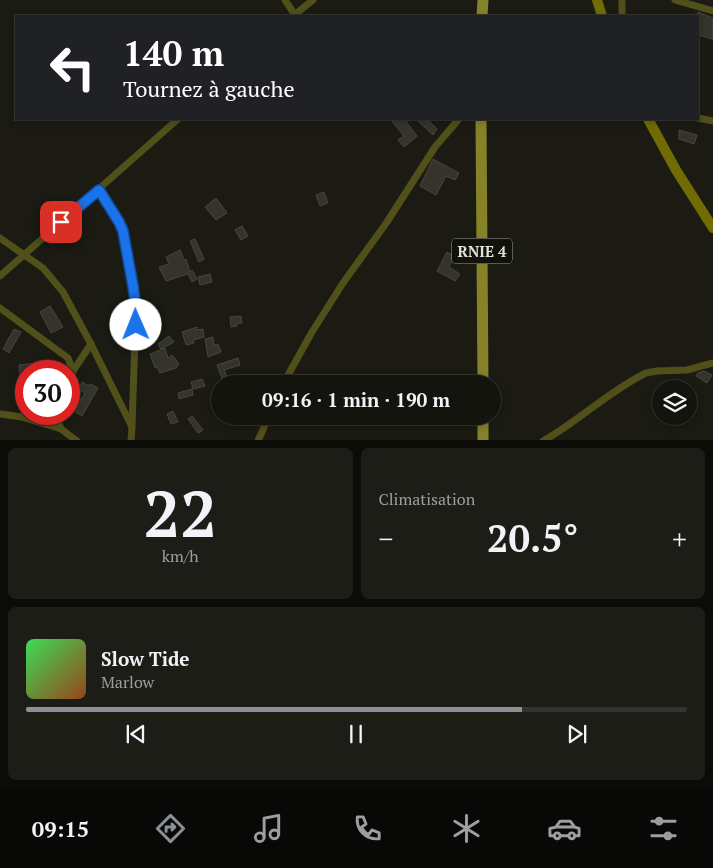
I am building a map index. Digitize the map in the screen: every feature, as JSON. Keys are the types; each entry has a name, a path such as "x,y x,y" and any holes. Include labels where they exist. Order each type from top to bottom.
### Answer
{"main road":[{"path":"482,15 483,0"},
{"path":"597,0 602,15"},
{"name":"RNIE 4","path":"481,120 483,375"},
{"path":"649,120 676,170 713,228"},
{"path":"483,425 483,440"}],"street":[{"path":"285,0 293,15"},
{"path":"295,15 314,0"},
{"path":"622,0 622,15"},
{"path":"675,0 713,11"},
{"path":"699,118 713,121"},
{"path":"0,276 177,120"},
{"path":"288,375 343,283 386,222 430,154 458,120"},
{"path":"99,190 123,231 136,308 131,440"},
{"path":"0,238 43,268 63,292 132,427"},
{"path":"0,308 69,360"},
{"path":"80,360 91,344"},
{"path":"543,440 557,433 646,373 687,370 713,363"},
{"path":"0,414 15,416"},
{"path":"50,425 61,428 77,440"},
{"path":"258,440 265,425"}],"building":[{"path":"698,12 713,18 713,39 699,35"},
{"path":"391,120 405,120 417,136 404,147 398,140 404,136"},
{"path":"417,120 428,120 437,129 433,135"},
{"path":"679,130 697,135 694,144 679,139"},
{"path":"433,159 459,173 455,180 446,176 436,195 420,186"},
{"path":"324,192 328,203 320,206 316,195"},
{"path":"216,198 227,213 216,220 205,207"},
{"path":"242,226 248,236 241,240 235,230"},
{"path":"195,239 204,259 199,262 190,241"},
{"path":"180,250 184,260 186,259 190,272 192,270 197,279 192,282 188,274 166,281 159,267 169,264 166,257"},
{"path":"447,252 454,256 449,267 460,274 455,281 437,271"},
{"path":"210,274 212,282 200,285 198,277"},
{"path":"50,306 63,327 51,333 40,312"},
{"path":"241,316 242,323 237,323 237,326 231,327 230,317"},
{"path":"197,327 196,330 203,329 204,337 193,340 194,343 186,345 182,332"},
{"path":"14,329 21,332 9,353 3,349"},
{"path":"169,336 174,342 161,349 158,344"},
{"path":"213,337 214,345 218,344 221,352 208,357 205,339"},
{"path":"165,348 168,358 172,355 179,364 176,368 160,373 157,367 155,368 150,354"},
{"path":"238,358 240,365 224,370 226,375 221,375 217,365"},
{"path":"704,371 712,375 707,383 696,376"},
{"path":"202,379 205,386 193,389 191,382"},
{"path":"82,382 98,388 82,416 80,415 80,401 85,393 80,390"},
{"path":"192,389 193,395 179,399 178,393"},
{"path":"173,411 178,422 171,424 167,414"},
{"path":"192,416 203,430 198,433 188,419"}],"route":[{"path":"61,222 99,190 123,231 133,286 136,325"}]}
